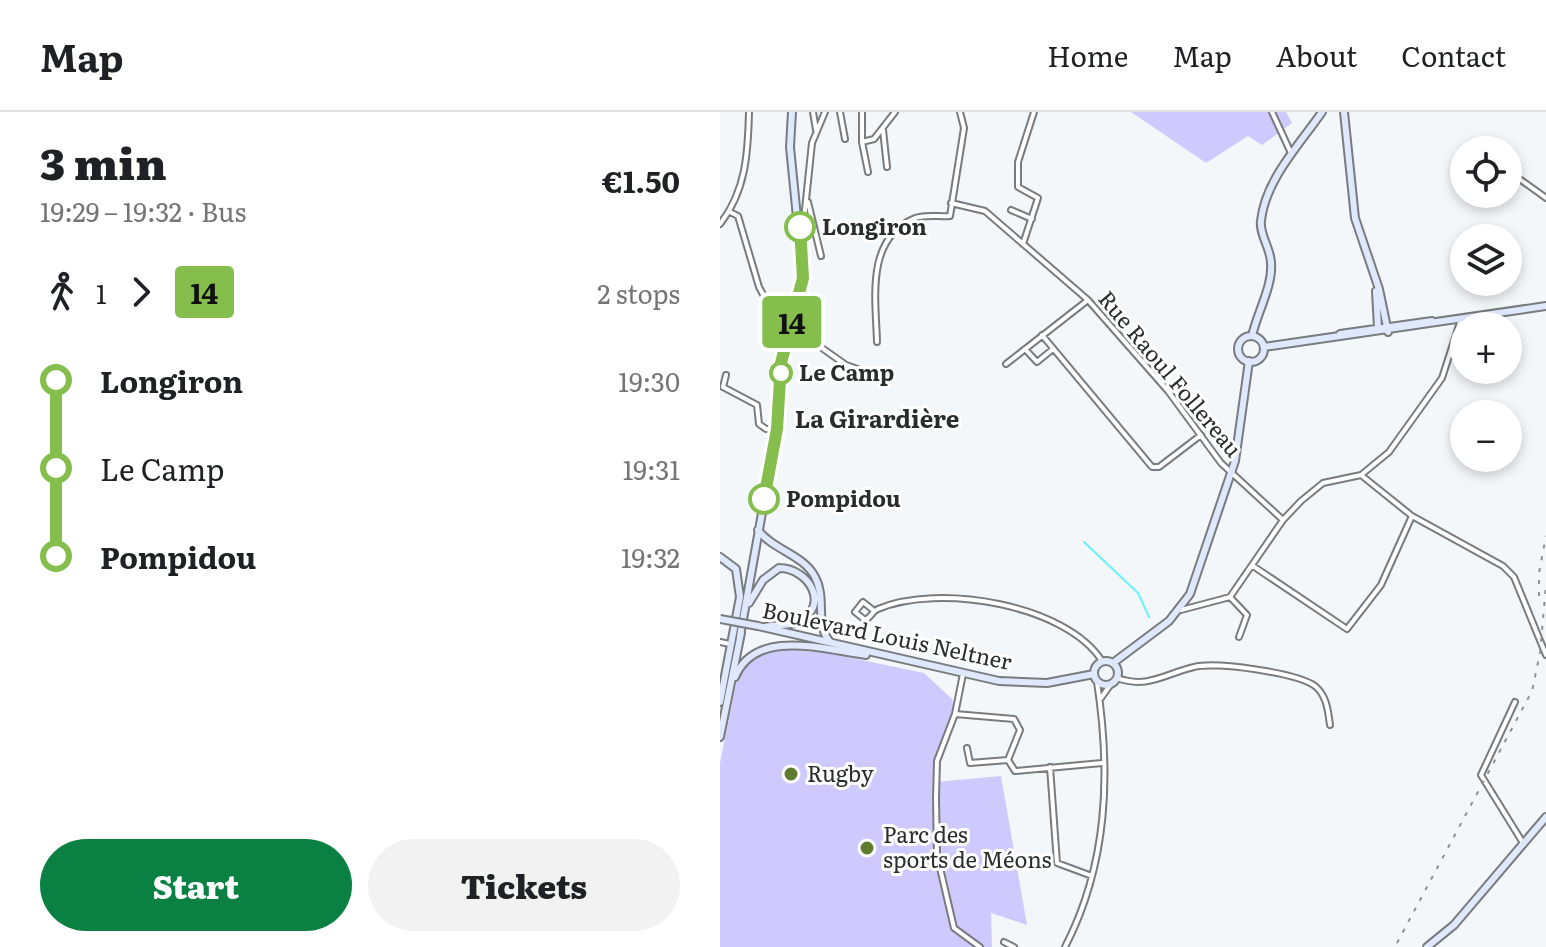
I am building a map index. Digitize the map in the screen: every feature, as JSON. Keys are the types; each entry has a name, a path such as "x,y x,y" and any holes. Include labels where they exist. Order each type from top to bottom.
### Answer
{"street":[{"path":"720,224 730,212 747,164 749,112"},
{"path":"813,112 816,133"},
{"path":"723,702 777,429 781,363 803,278 802,238 806,195 816,133 825,112"},
{"path":"840,112 845,139"},
{"path":"862,112 862,142 868,172"},
{"path":"862,142 874,139 895,112"},
{"path":"877,342 875,283 885,243 913,218 950,216 964,128 960,112"},
{"path":"1023,244 1038,198 1018,187 1018,175 1034,112"},
{"path":"1272,112 1292,155"},
{"path":"1252,336 1271,273 1271,260 1260,223 1273,182 1322,112"},
{"path":"1344,112 1355,218 1388,329"},
{"path":"789,114 792,174 802,238"},
{"path":"883,129 887,167"},
{"path":"1522,181 1546,198"},
{"path":"806,195 821,256"},
{"name":"Rue Raoul Follereau","path":"951,203 985,211 1088,300 1168,391 1231,472 1283,520"},
{"path":"1011,210 1032,219"},
{"path":"730,212 738,216 759,287 773,313"},
{"path":"1376,283 1378,330"},
{"path":"798,299 822,348 846,365 869,373"},
{"path":"1006,364 1088,300"},
{"path":"1507,312 1546,306"},
{"path":"1264,347 1450,320"},
{"path":"1042,335 1152,467 1159,467 1201,435"},
{"path":"1252,336 1260,339 1264,347 1260,358 1249,361 1242,357 1239,345 1244,338 1252,336"},
{"path":"1025,349 1037,362 1053,349"},
{"path":"1113,663 1181,610 1230,597 1283,520 1323,483 1361,475 1389,452 1442,378 1450,353"},
{"path":"1181,610 1199,572 1231,472 1249,361"},
{"path":"726,375 723,387 757,405 759,424 766,429 777,429"},
{"path":"1361,475 1412,516 1503,566 1514,577 1546,655"},
{"path":"1253,566 1347,629 1381,585 1412,516"},
{"path":"758,530 765,540 809,567 819,587 820,626 830,642"},
{"path":"720,557 736,569 740,578 737,635"},
{"path":"720,737 732,644 749,604 763,580 779,568 798,570 811,583 813,608 798,622 760,627"},
{"path":"1230,597 1247,615 1239,637"},
{"path":"873,610 863,602 855,612 865,620 873,610 921,599 1005,604 1043,617 1093,647 1102,661 1113,663 1118,668 1117,678 1099,701"},
{"name":"Boulevard Louis Neltner","path":"720,619 963,674 1036,683 1094,674"},
{"path":"811,639 820,626"},
{"path":"720,642 732,644"},
{"path":"723,702 737,672 752,654 768,647 786,645 897,659"},
{"path":"1065,947 1087,901 1105,816 1099,701 1094,674 1095,667 1102,661"},
{"path":"1117,678 1137,684 1150,683 1194,666 1213,665 1284,675 1315,686 1324,697 1330,725"},
{"path":"963,674 955,714 937,761 937,855 954,928 980,947"},
{"path":"1097,682 1111,684"},
{"path":"1515,702 1481,775 1523,844"},
{"path":"955,714 1014,719 1020,730 1008,760"},
{"path":"967,748 970,763 1008,760"},
{"path":"1008,760 1015,771 1102,763"},
{"path":"1050,767 1057,863 1093,876"},
{"path":"1427,947 1454,925 1546,817"},
{"path":"1004,942 1014,947"}],"shaded area":[{"path":"1131,112 1286,112 1292,123 1262,145 1248,136 1206,163"},
{"name":"Parc des sports de Méons","path":"776,649 828,653 924,673 952,699 954,712 936,755 935,782 1001,776 1027,925 991,913 992,947 720,947 720,763 738,674 758,654"}],"waterway":[{"path":"1084,542 1138,593 1149,617"}],"railway":[{"path":"1539,596 1539,573 1546,536"},
{"path":"1397,943 1532,691 1540,653 1546,585"}],"bus line":[{"name":"14","path":"764,499 777,429 781,363 803,278 800,227"}],"place":[{"name":"Longiron","path":"800,227"},
{"name":"Le Camp","path":"781,373"},
{"name":"Pompidou","path":"764,499"},
{"name":"Rugby","path":"791,774"},
{"name":"Parc des sports de Méons","path":"867,848"}],"district":[{"name":"La Girardière","path":"877,420"}]}
